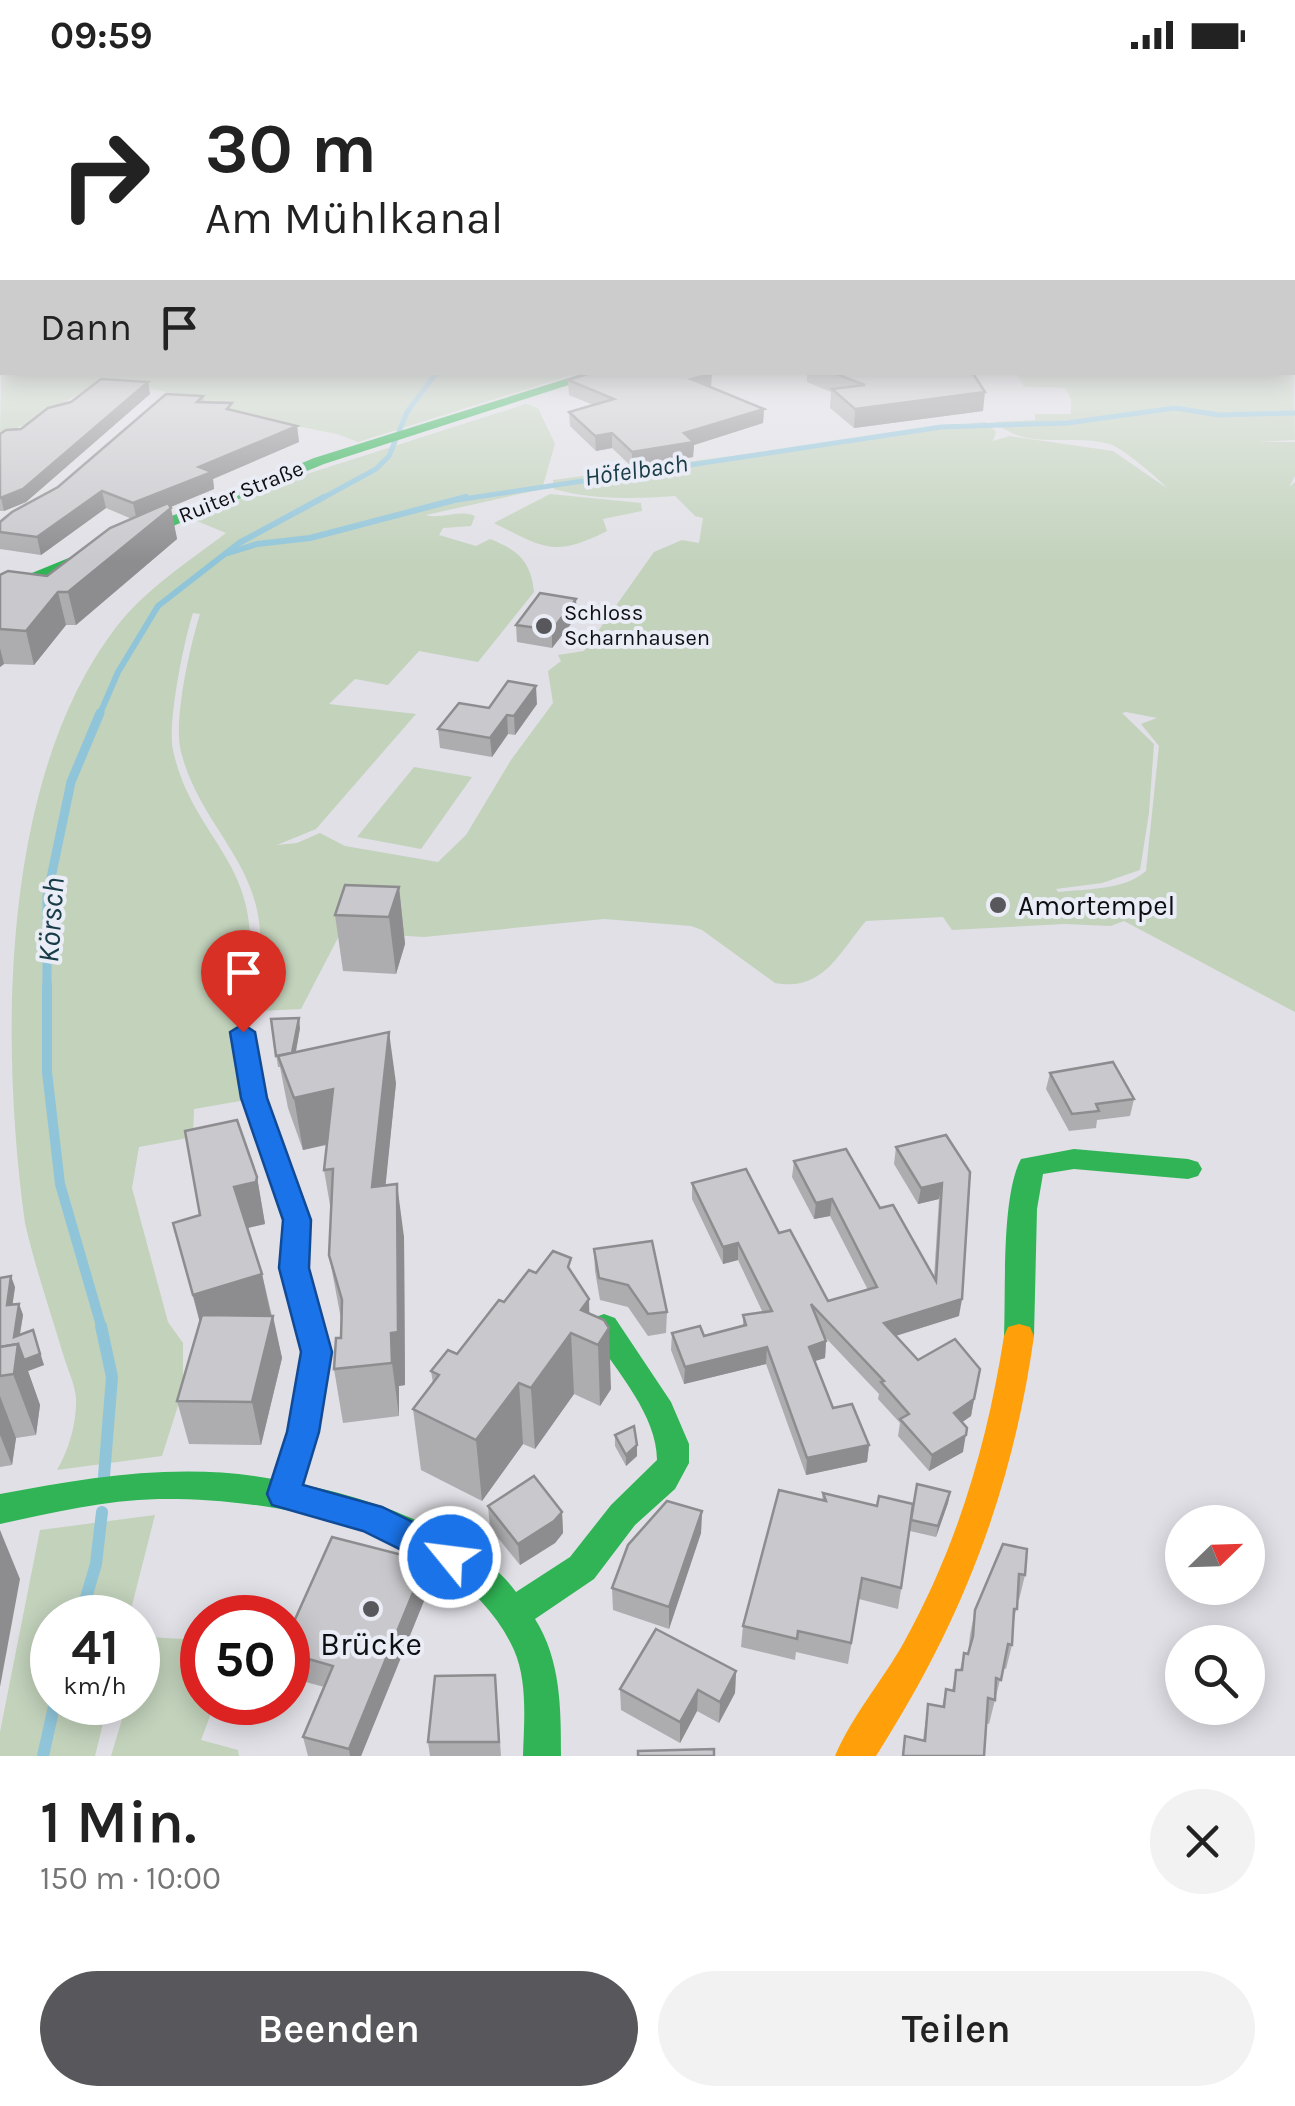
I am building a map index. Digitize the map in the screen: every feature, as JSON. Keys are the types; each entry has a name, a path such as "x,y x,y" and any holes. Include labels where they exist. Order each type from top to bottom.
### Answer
{"main road":[{"name":"Ruiter Straße","path":"0,592 244,490 374,442 496,405"},
{"path":"243,1032 254,1098 297,1220 294,1268 317,1352 303,1432 284,1494"},
{"path":"854,1756 922,1655 964,1570 983,1516 1018,1342 1022,1196 1031,1166 1074,1159 1188,1170"},
{"path":"513,1614 582,1568 623,1515 664,1479 673,1463 673,1444 660,1411 604,1326"},
{"path":"0,1509 155,1485 218,1486 284,1494 370,1518 428,1544 470,1572 513,1614 526,1636 534,1664 542,1756"}],"green space":[{"path":"1,405 60,405 31,422 0,435"},
{"path":"190,405 477,405 358,442 337,434"},
{"path":"524,405 538,408 555,444 542,489 426,515 475,516 471,526 443,528 439,535 476,546 490,539 508,548 526,565 534,592 478,662 419,651 388,685 355,679 329,704 416,714 316,829 277,845 297,843 320,833 345,846 438,862 466,835 511,760 553,703 548,671 561,661 558,655 584,651 654,552 682,540 699,543 703,518 695,516 675,496 583,495 554,489 553,480 985,422 996,432 993,441 1009,436 1113,451 1168,489 1112,445 1037,439 1008,431 995,422 1035,420 1035,414 1071,414 1071,405 1294,405 1295,440 1256,442 1295,442 1295,476 1289,487 1295,482 1295,1012 1124,921 1111,926 1065,924 952,930 943,917 866,921 828,968 806,982 792,984 775,983 691,926 604,919 424,937 341,932 301,1009 238,1012 246,1100 194,1109 193,1137 139,1147 132,1188 168,1322 183,1343 183,1390 162,1456 57,1470 71,1435 76,1398 25,1223 12,1075 18,913 30,834 50,758 78,688 129,612 168,576 226,533 192,519 285,481","holes":["193,613 200,614 181,703 181,752 191,781 233,853 255,902 260,930 259,964 249,964 250,929 235,874 194,806 173,750 174,702 181,661","1122,713 1157,718 1141,724 1159,746 1146,871 1116,885 1058,892 1056,889 1102,883 1140,870 1154,744"]},
{"path":"550,494 641,503 642,511 603,519 607,531 561,547 537,544 494,523"},
{"path":"414,767 472,777 421,849 357,837"},
{"path":"155,1515 135,1595 30,1595 30,1725 103,1725 95,1756 0,1756 0,1732 40,1530"},
{"path":"160,1638 180,1639 180,1725 207,1725 201,1740 238,1750 239,1756 111,1756 120,1725 160,1725"}],"building":[{"path":"122,405 23,489 0,498 0,434 21,429 48,408"},
{"path":"154,405 231,405 227,409 297,426 199,467 212,472 133,503 102,491 37,537 0,532 0,522 12,512 58,487"},
{"path":"594,405 753,405 764,409 684,433 694,442 632,452 612,433 595,436 569,412"},
{"path":"850,405 888,405 855,409"},
{"path":"168,503 171,508 68,592 58,592 26,631 0,629 0,575 8,571 47,576 110,528"},
{"path":"540,593 576,599 552,630 516,625"},
{"path":"508,681 536,686 514,716 507,715 490,738 438,729 459,703 489,708"},
{"path":"345,885 399,887 389,917 335,915"},
{"path":"299,1018 292,1053 276,1056 271,1019"},
{"path":"389,1032 372,1187 397,1184 398,1332 391,1333 392,1363 334,1369 336,1338 341,1338 342,1300 329,1255 333,1169 324,1170 333,1089 294,1098 278,1056"},
{"path":"1113,1062 1134,1099 1096,1104 1099,1111 1072,1114 1050,1073"},
{"path":"237,1120 257,1177 256,1182 234,1187 262,1274 193,1295 173,1223 200,1215 185,1131"},
{"path":"946,1135 970,1172 962,1299 884,1323 918,1360 955,1339 980,1369 974,1399 954,1413 967,1428 966,1435 932,1455 900,1419 909,1414 881,1382 884,1381 811,1304 826,1341 809,1347 833,1408 852,1404 869,1445 807,1458 767,1347 685,1367 672,1333 700,1326 704,1336 746,1325 743,1315 772,1311 738,1243 723,1247 692,1183 746,1169 779,1233 790,1230 828,1301 877,1287 832,1199 816,1203 794,1161 846,1149 880,1208 893,1205 936,1281 942,1183 921,1188 896,1147"},
{"path":"652,1241 667,1312 648,1314 628,1285 599,1278 594,1249"},
{"path":"553,1251 571,1258 568,1267 589,1299 581,1310 604,1320 609,1328 598,1345 571,1333 531,1388 519,1383 476,1440 413,1409 439,1375 431,1371 448,1350 457,1354 499,1300 504,1302 529,1270 536,1273"},
{"path":"11,1276 7,1305 19,1304 14,1337 33,1330 40,1354 24,1360 18,1344 0,1347 0,1278"},
{"path":"202,1315 273,1316 252,1402 177,1401"},
{"path":"18,1344 14,1374 0,1376 0,1347"},
{"path":"634,1426 637,1445 626,1455 615,1435"},
{"path":"534,1476 562,1512 518,1544 488,1506"},
{"path":"917,1484 950,1492 938,1526 911,1520"},
{"path":"779,1490 826,1501 823,1493 877,1506 879,1496 913,1504 901,1588 862,1578 851,1643 798,1631 797,1639 743,1626"},
{"path":"667,1501 702,1511 669,1607 612,1588 628,1545"},
{"path":"332,1537 426,1561 349,1749 303,1737 333,1666 310,1659 310,1595 306,1595"},
{"path":"1003,1544 1027,1549 1025,1575 1019,1574 1012,1645 1008,1644 1001,1680 996,1678 995,1700 988,1698 984,1756 903,1756 905,1736 925,1741 928,1704 944,1707 946,1689 954,1691 956,1670 962,1670 964,1653 968,1654 973,1636 975,1610"},
{"path":"656,1629 736,1671 720,1702 698,1690 680,1722 620,1689"},
{"path":"495,1675 499,1742 428,1742 435,1676"},
{"path":"714,1749 714,1756 638,1756 638,1751"}],"waterway":[{"name":"Körsch","path":"319,500 376,469 389,456 412,405"},
{"name":"Höfelbach","path":"457,500 941,427 1067,423 1175,408 1219,415 1295,413"},
{"name":"Körsch","path":"99,716 118,672 158,606 239,543 324,497"},
{"name":"Höfelbach","path":"228,553 257,544 310,538 466,497"},
{"name":"Körsch","path":"100,713 71,782 47,897 47,1072 60,1184 102,1329"},
{"name":"Körsch","path":"101,1326 112,1377 104,1476"},
{"name":"Körsch","path":"87,1595 96,1564 102,1512"},
{"name":"Körsch","path":"43,1756 50,1725"}],"traffic: fast":[{"path":"0,592 319,461 499,405"},
{"path":"243,1032 254,1098 297,1219 294,1268 317,1353 303,1432 284,1495"},
{"path":"1019,1336 1023,1209 1031,1166 1074,1159 1188,1169"},
{"path":"513,1614 582,1568 623,1515 663,1479 673,1463 673,1444 660,1411 604,1326"},
{"path":"0,1509 118,1488 205,1486 311,1500 415,1536 461,1563 498,1597 526,1637 539,1680 542,1756"}],"traffic: slow":[{"path":"854,1756 916,1657 964,1556 998,1451 1019,1336"}],"place":[{"name":"Schloss Scharnhausen","path":"544,626"},
{"name":"Amortempel","path":"998,905"},
{"name":"Brücke","path":"371,1609"}],"route":[{"path":"243,1032 254,1098 297,1220 294,1268 317,1352 303,1432 284,1494 334,1506 402,1530 450,1557"}]}
